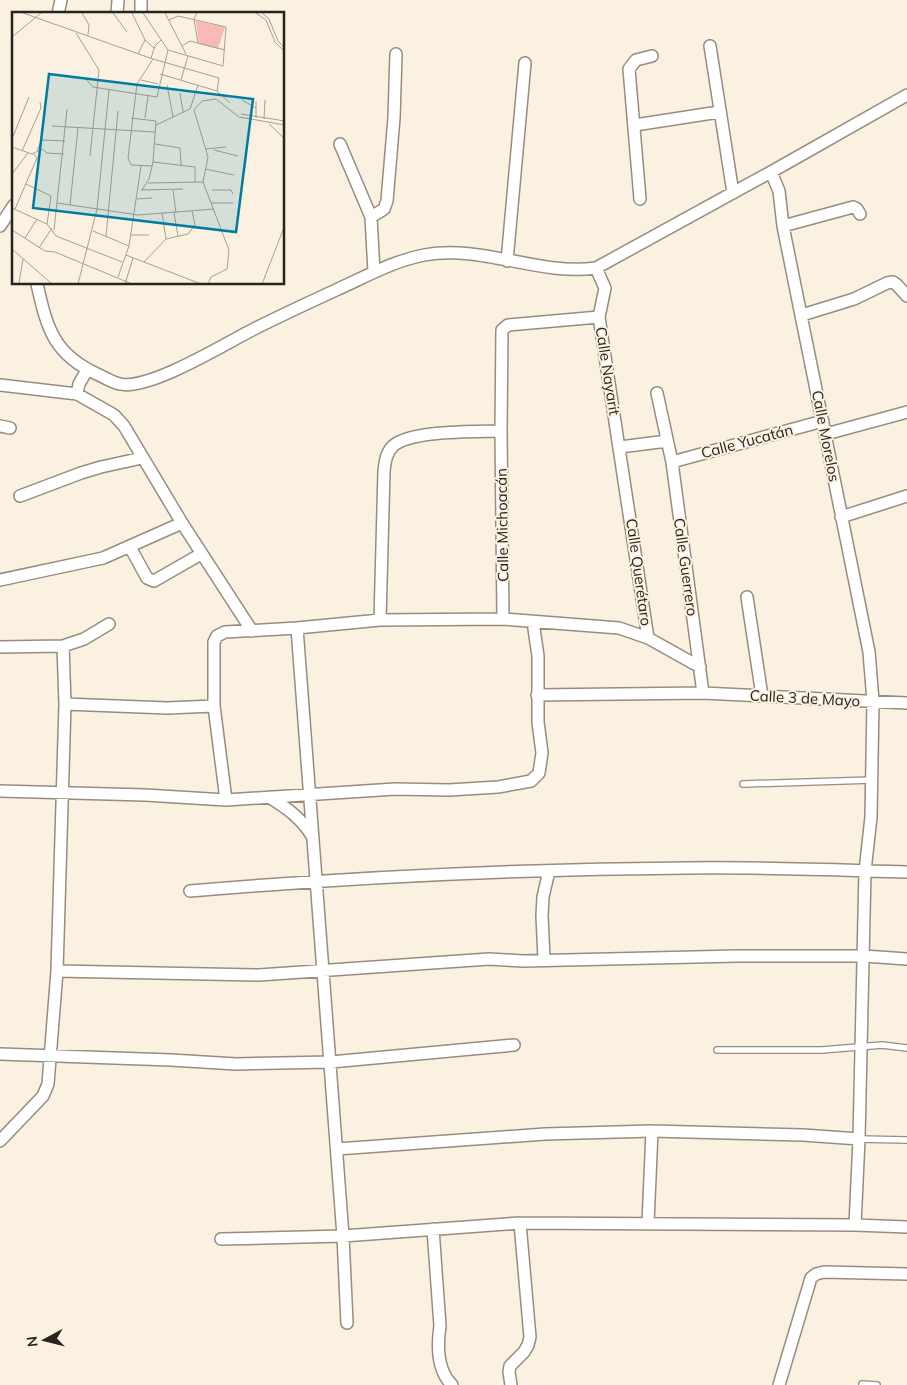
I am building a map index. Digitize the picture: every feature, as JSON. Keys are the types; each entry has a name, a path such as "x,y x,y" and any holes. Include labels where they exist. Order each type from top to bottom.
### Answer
{"street":[{"path":"710,46 733,194"},
{"path":"371,217 384,208 388,201 396,54"},
{"path":"640,199 629,67 636,60 652,56"},
{"path":"507,260 525,63"},
{"path":"0,385 82,380 138,384 203,357 258,326 374,272 398,262 439,253 458,252 474,254 574,270 597,269 772,174 907,95"},
{"path":"635,125 719,112"},
{"path":"340,144 371,217 374,272"},
{"name":"Calle Morelos","path":"772,174 779,191 783,226 869,652 873,702 871,817 865,871 864,956 861,1001 862,1046 855,1225"},
{"path":"783,226 853,207 860,214"},
{"path":"0,226 12,208"},
{"name":"Calle Nayarit","path":"597,269 605,286 599,317 604,358 620,448"},
{"path":"802,315 854,298 890,282 896,284 907,296"},
{"path":"36,285 45,320 54,340 82,380 124,426 201,554 252,631"},
{"name":"Calle Michoacán","path":"503,619 501,431 503,328 508,325 599,317"},
{"name":"Calle Guerrero","path":"656,394 672,462 703,693"},
{"path":"826,434 907,412"},
{"name":"Calle Yucatán","path":"672,462 822,421"},
{"path":"380,620 384,471 387,455 390,450 402,440 416,436 501,431"},
{"path":"620,448 667,441"},
{"name":"Calle Querétaro","path":"620,448 648,638 700,666"},
{"path":"20,496 81,473 142,458"},
{"path":"841,516 907,496"},
{"path":"0,580 103,558 182,523"},
{"path":"130,547 147,578 154,581 201,554"},
{"path":"747,597 762,696"},
{"path":"226,800 214,706 214,642 217,636 225,632 298,628 380,620 503,619 619,628 648,638"},
{"path":"0,791 226,800 395,789 449,790 498,788 531,780 539,773 542,764 537,695 538,656 533,622"},
{"path":"0,647 63,646 84,639 109,624"},
{"path":"298,628 343,1236 347,1323"},
{"path":"0,1141 30,1112 46,1091 51,1056 57,971 65,704 63,646"},
{"name":"Calle 3 de Mayo","path":"537,695 703,693 907,703"},
{"path":"65,704 167,708 214,706"},
{"path":"269,797 290,809 305,825 312,836"},
{"path":"190,892 316,880 689,868 907,872"},
{"path":"544,959 543,897 549,872"},
{"path":"57,971 260,975 489,959 507,961 737,956 864,956 907,959"},
{"path":"0,1054 236,1064 330,1062 514,1045"},
{"path":"336,1149 545,1134 652,1131 803,1135 859,1139"},
{"path":"648,1224 652,1131"},
{"path":"511,1385 510,1366 524,1352 530,1337 520,1223"},
{"path":"222,1239 343,1236 520,1223 763,1226 855,1225 907,1228"},
{"path":"433,1229 440,1326 438,1338 440,1361 445,1378 452,1385"},
{"path":"779,1385 811,1278 816,1274 824,1272 907,1274"}],"lane":[{"path":"743,784 872,780"},
{"path":"717,1050 822,1050 882,1045 907,1048"},
{"path":"859,1139 907,1140"},
{"path":"862,1384 877,1385"}]}
